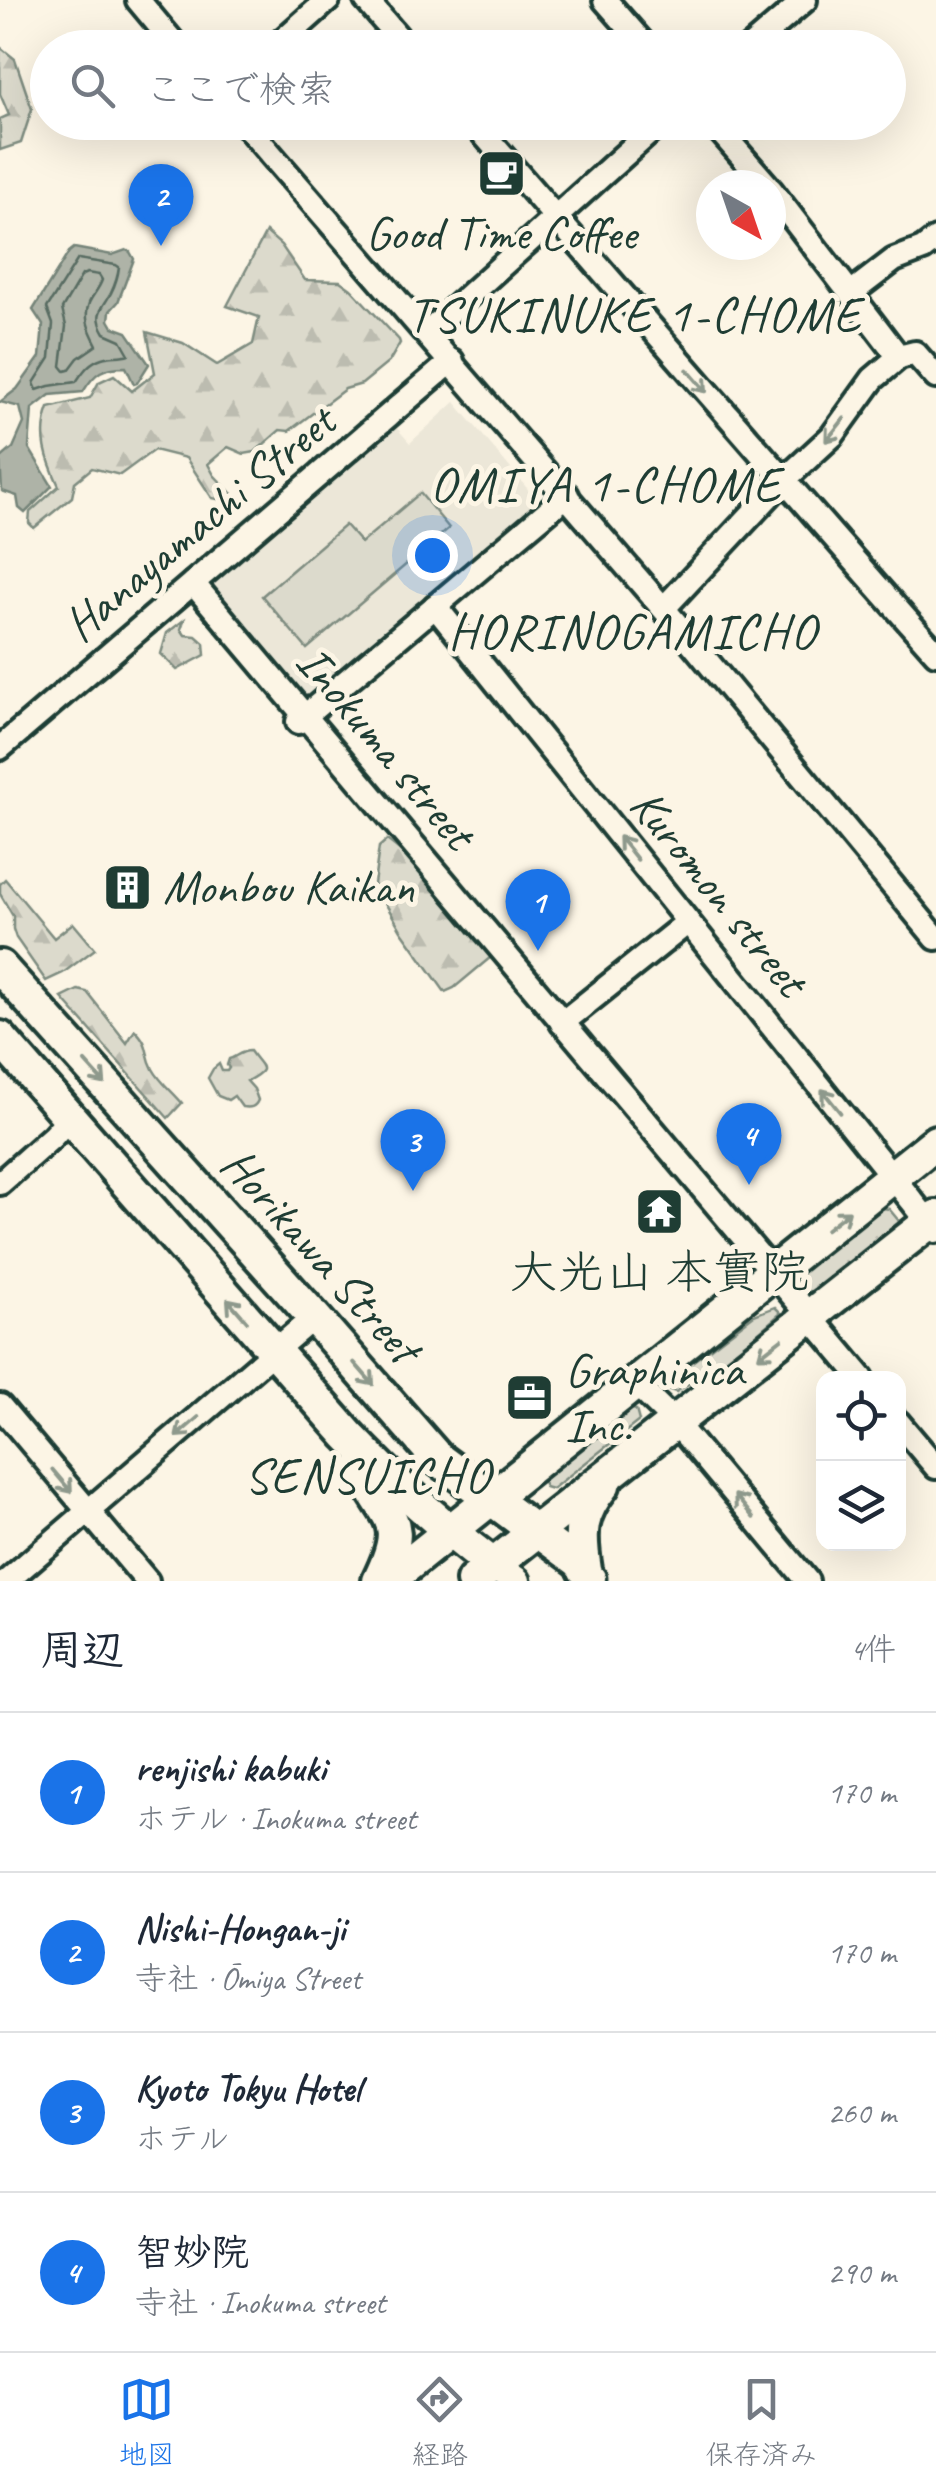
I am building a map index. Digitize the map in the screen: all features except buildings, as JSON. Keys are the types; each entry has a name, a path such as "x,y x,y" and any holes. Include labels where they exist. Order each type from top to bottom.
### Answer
{"highway":[{"name":"Horikawa Street","path":"0,967 437,1458 535,1531"},
{"name":"Horikawa Street","path":"0,1038 348,1435 494,1576"},
{"path":"388,1581 936,1142"},
{"path":"494,1576 535,1531 934,1224"},
{"path":"348,1435 366,1478 392,1519 394,1542 379,1581"},
{"path":"437,1458 488,1472 544,1456"},
{"path":"589,1576 581,1544 584,1514 618,1466"}],"main road":[{"name":"Horikawa Street","path":"535,1531 589,1576"}],"street":[{"path":"138,0 163,30"},
{"path":"294,30 328,0"},
{"path":"366,0 392,30"},
{"path":"605,0 631,30"},
{"path":"770,30 806,0"},
{"path":"259,140 664,608 936,938"},
{"path":"489,140 783,482 936,652"},
{"path":"427,333 641,140"},
{"path":"728,140 753,170"},
{"path":"786,210 851,293 907,354 936,378"},
{"path":"851,293 894,260 923,250 936,239"},
{"path":"664,608 832,436 873,380 907,354"},
{"name":"Hanayamachi Street","path":"0,748 452,361"},
{"path":"301,719 567,495"},
{"name":"Inokuma street","path":"193,583 301,719 856,1371"},
{"name":"Kuromon street","path":"435,606 892,1178 934,1224"},
{"path":"562,1023 688,922"},
{"path":"0,1183 69,1118"},
{"path":"7,1581 314,1317"},
{"path":"635,1383 675,1422 807,1581"},
{"path":"0,1406 148,1581"},
{"path":"906,1431 936,1467"}],"shaded area":[{"path":"455,402 541,505 304,705 205,587 395,426 410,443"}],"green space":[{"path":"0,47 15,59 30,103 30,115 21,143 0,150 0,119 9,115 0,94"},
{"path":"266,232 281,245 305,280 340,281 351,289 399,340 389,362 289,431 280,430 255,452 244,454 228,447 208,464 233,495 232,502 212,498 186,458 154,450 120,475 92,468 75,482 72,497 34,528 29,523 30,512 59,486 45,448 49,408 90,398 99,382 114,375 132,391 155,373 147,332 183,343 217,365 253,344 259,317 227,306"},
{"path":"420,493 449,528 307,649 262,596 345,525 361,543"},
{"path":"184,620 181,629 185,635 196,636 204,643 205,655 177,670 161,654 167,633"},
{"path":"387,840 402,852 491,957 445,992 374,884 379,847"},
{"path":"5,879 54,938 73,923 95,949 46,981 16,938 13,916 0,894 0,884"},
{"path":"78,990 87,992 127,1043 135,1030 140,1036 156,1074 182,1103 168,1118 62,998"},
{"path":"250,1051 262,1068 247,1081 258,1100 252,1107 242,1107 234,1096 228,1100 218,1096 208,1078 219,1064 222,1071 227,1071 229,1059"},
{"path":"883,1208 889,1209 899,1221 897,1226 816,1288 806,1294 798,1290 792,1275"},
{"path":"775,1307 781,1313 731,1356 676,1392 670,1390 667,1381 754,1315"},
{"path":"627,1407 636,1410 639,1421 552,1489 545,1487 542,1478"}],"water":[{"path":"74,248 112,255 130,252 134,259 109,320 113,327 127,332 149,364 137,383 134,384 126,367 111,368 96,375 83,392 50,395 32,409 29,448 52,486 25,513 19,508 17,496 2,491 0,459 13,448 24,423 20,407 0,402 17,389 40,357 43,325 33,310"}],"place":[{"name":"Good Time Coffee","path":"501,173"},
{"name":"Nishi-Hongan-ji","path":"161,246"},
{"name":"Monbou Kaikan","path":"128,887"},
{"name":"renjishi kabuki","path":"538,951"},
{"name":"智妙院","path":"749,1185"},
{"name":"Kyoto Tokyu Hotel","path":"413,1191"},
{"name":"大光山 本實院","path":"659,1212"},
{"name":"Graphinica Inc.","path":"530,1398"}],"district":[{"name":"TSUKINUKE 1-CHOME","path":"635,314"},
{"name":"OMIYA 1-CHOME","path":"606,484"},
{"name":"HORINOGAMICHO","path":"633,631"},
{"name":"SENSUICHO","path":"368,1475"}]}
